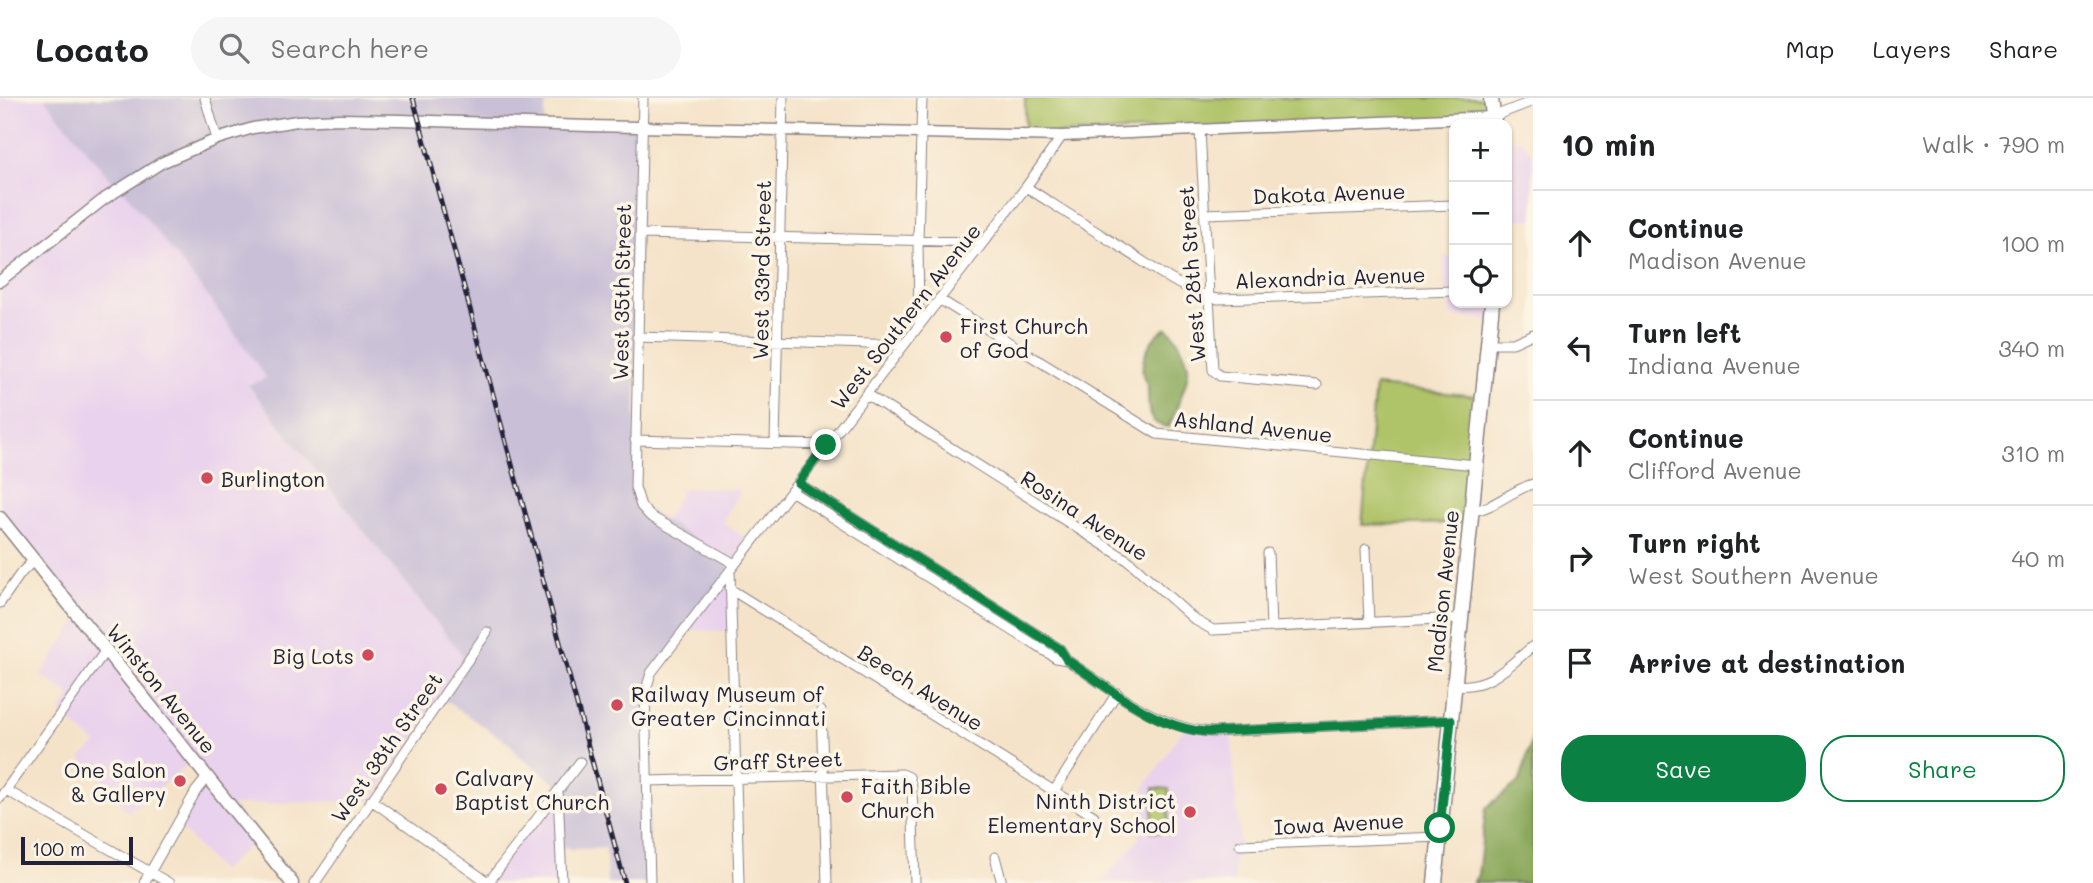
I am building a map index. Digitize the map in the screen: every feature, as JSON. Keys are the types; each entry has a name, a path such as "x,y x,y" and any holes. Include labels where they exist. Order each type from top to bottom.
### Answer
{"main road":[{"path":"1491,98 1493,119"},
{"name":"Madison Avenue","path":"1435,883 1492,308"},
{"name":"Winston Avenue","path":"0,518 292,883"}],"street":[{"path":"205,98 217,139"},
{"name":"West 35th Street","path":"643,98 635,487 641,506 650,516 733,568"},
{"name":"West 33rd Street","path":"775,443 783,98"},
{"path":"919,326 918,240 922,98"},
{"path":"1495,119 1533,101"},
{"path":"0,282 104,199 161,163 217,139 253,128 297,121 339,119 1062,136 1449,122"},
{"name":"West 28th Street","path":"1200,130 1213,370 1220,376 1317,386"},
{"name":"West Southern Avenue","path":"648,781 647,683 659,663 1026,187 1062,136"},
{"path":"1026,187 1151,267 1208,297"},
{"name":"Dakota Avenue","path":"1205,214 1449,205"},
{"path":"640,234 983,242"},
{"name":"Alexandria Avenue","path":"1208,297 1218,299 1449,291"},
{"name":"Ashland Avenue","path":"939,299 1157,434 1476,464"},
{"path":"1488,343 1513,343 1533,334"},
{"path":"637,337 903,345"},
{"name":"Rosina Avenue","path":"866,394 1129,561 1186,613 1206,627 1219,631 1460,618"},
{"path":"635,440 826,445"},
{"path":"798,483 1060,649 1067,660"},
{"path":"1471,511 1488,508 1519,488 1533,484"},
{"path":"791,491 1056,658 1067,660 1161,719 1185,728 1204,732 1451,720"},
{"path":"1366,549 1369,622"},
{"path":"1268,553 1271,627"},
{"path":"0,603 34,560"},
{"path":"733,568 730,589 738,883"},
{"name":"Beech Avenue","path":"730,589 1094,816"},
{"name":"West 38th Street","path":"315,883 487,632"},
{"path":"1454,685 1468,687 1489,681 1533,646"},
{"path":"106,650 3,794 169,883"},
{"path":"1054,791 1117,693"},
{"path":"821,711 827,883"},
{"path":"371,800 488,883 580,762"},
{"name":"Graff Street","path":"648,781 902,774 909,777 912,786 915,883"},
{"path":"144,883 195,791 208,776"},
{"path":"648,781 650,883"},
{"path":"558,791 562,883"},
{"name":"Iowa Avenue","path":"1240,845 1439,836"},
{"path":"995,857 1002,883"}],"shaded area":[{"path":"0,98 44,98 125,191 203,289 234,269 267,378 248,386 467,661 371,800 232,805 258,839 220,871 177,824 208,776 194,759 128,812 81,758 96,744 60,713 71,696 41,675 80,617 0,518"},
{"path":"44,98 546,98 544,124 642,127 635,440 641,506 735,564 647,683 650,883 607,883 606,848 571,849 562,846 561,787 516,754 512,746 442,698 467,661 248,385 267,378 203,290 125,192 118,189"},
{"path":"1512,139 1520,139 1533,154 1533,219 1512,220"},
{"path":"1444,257 1449,257 1449,291 1445,291"},
{"path":"1450,308 1491,308 1490,320 1449,316"},
{"path":"684,488 741,489 722,522 752,542 735,564 663,523"},
{"path":"730,571 731,631 684,630"},
{"name":"Ninth District Elementary School","path":"1185,728 1231,731 1240,845 1234,861 1235,883 1101,883 1138,840 1145,787"},
{"path":"558,791 562,883 488,883"}],"green space":[{"path":"1025,98 1491,98 1492,117 1025,135"},
{"path":"1167,328 1179,342 1188,368 1185,387 1169,427 1161,426 1152,419 1143,369 1145,355 1152,341"},
{"path":"1375,386 1477,396 1466,523 1362,525"},
{"path":"1533,736 1533,883 1473,883 1478,875 1486,808 1520,781"},
{"path":"1154,788 1169,789 1168,833 1152,832"}],"railway":[{"path":"413,98 625,883"}],"place":[{"name":"First Church of God","path":"946,337"},
{"name":"Burlington","path":"207,478"},
{"name":"Big Lots","path":"368,655"},
{"name":"Railway Museum of Greater Cincinnati","path":"617,705"},
{"name":"One Salon & Gallery","path":"180,781"},
{"name":"Calvary Baptist Church","path":"441,789"},
{"name":"Faith Bible Church","path":"847,797"},
{"name":"Ninth District Elementary School","path":"1190,812"}],"route":[{"path":"826,445 798,483 1060,649 1067,660 1148,712 1174,725 1210,732 1231,732 1451,720 1440,828"}]}
